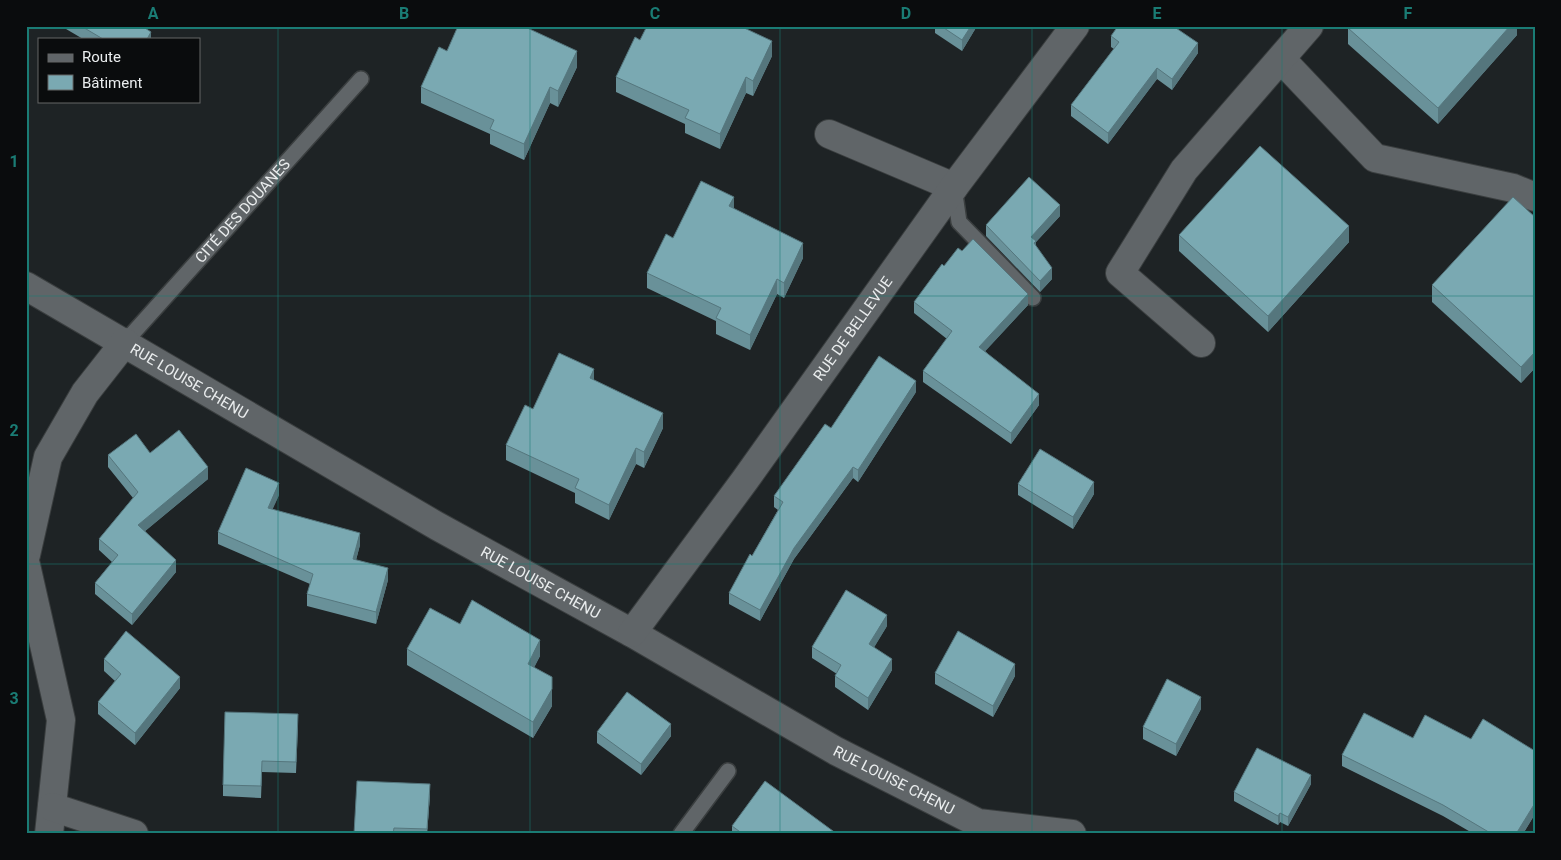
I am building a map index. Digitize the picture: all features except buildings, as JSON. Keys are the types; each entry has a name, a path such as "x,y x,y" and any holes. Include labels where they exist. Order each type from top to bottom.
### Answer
{"street":[{"name":"RUE DE BELLEVUE","path":"632,633 746,480 954,187 1075,26"},
{"path":"1201,343 1120,273 1184,170 1309,26"},
{"path":"1281,59 1375,158 1513,188 1535,197"},
{"path":"829,134 954,187"},
{"name":"RUE LOUISE CHENU","path":"26,286 437,526 632,633 836,751 978,823 1028,831 1072,834"},
{"path":"26,555 48,456 85,393 124,342"},
{"path":"26,565 30,603 61,720 50,834"},
{"path":"52,807 134,834"}],"lane":[{"name":"CITÉ DES DOUANES","path":"124,342 361,79"},
{"path":"954,187 959,222 1033,298"},
{"path":"682,834 728,771"}]}
